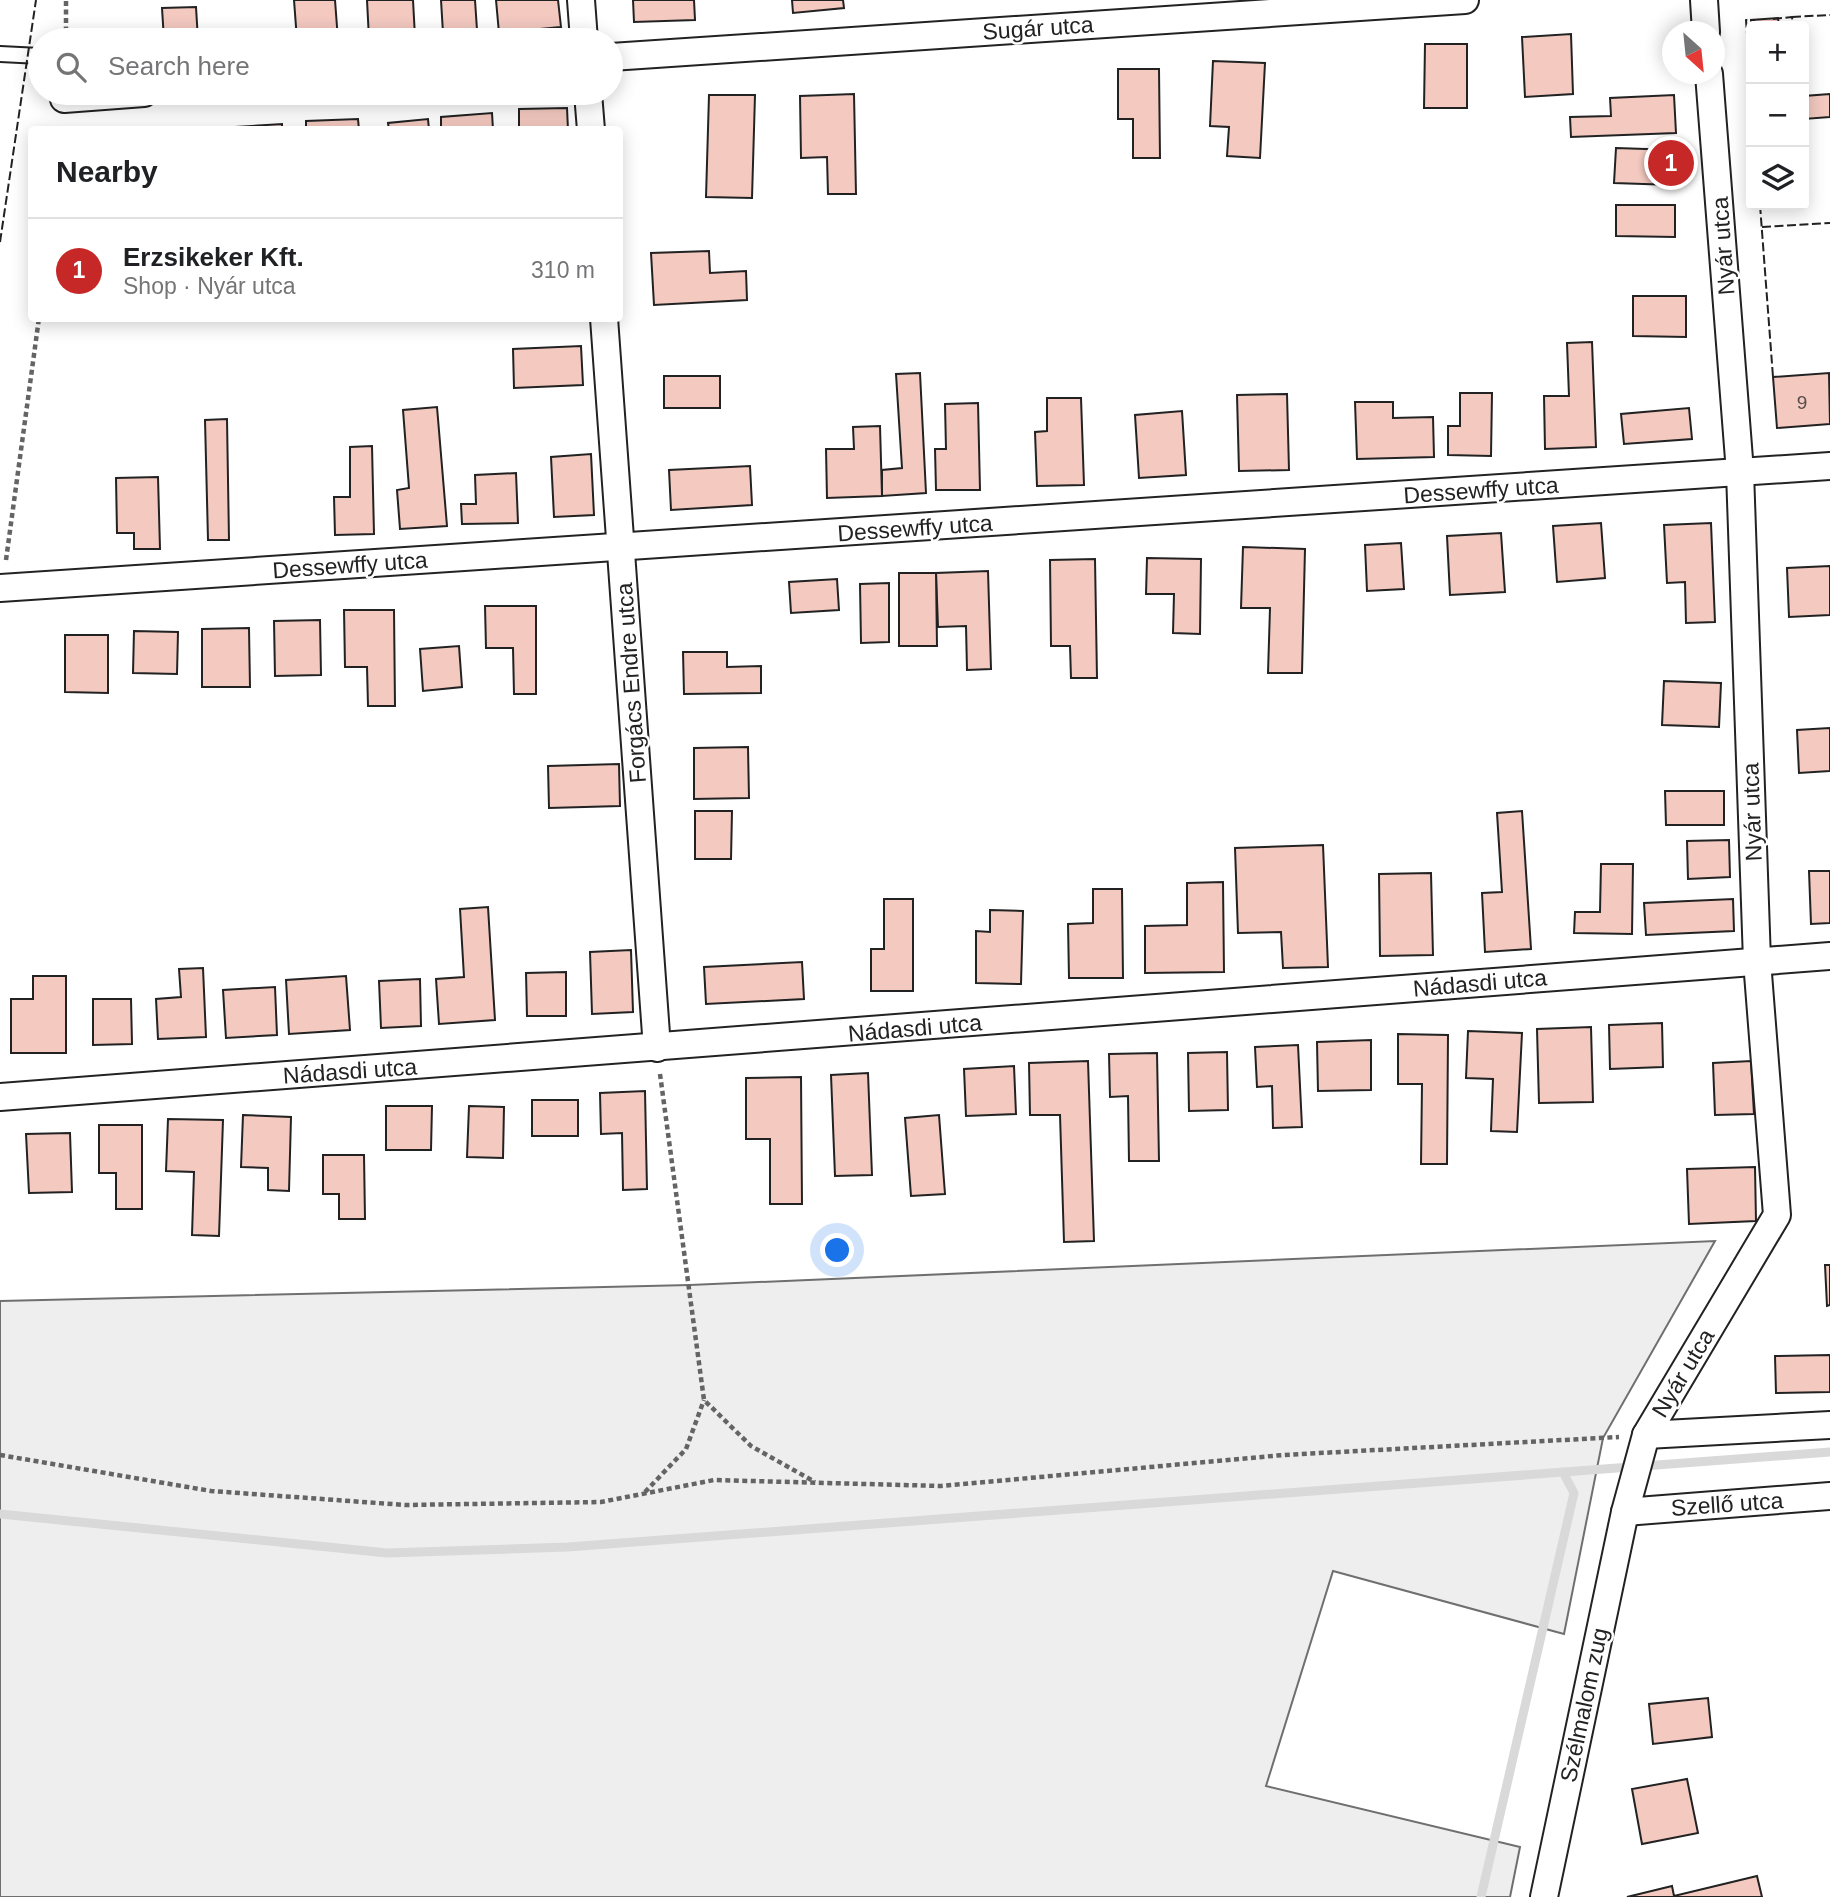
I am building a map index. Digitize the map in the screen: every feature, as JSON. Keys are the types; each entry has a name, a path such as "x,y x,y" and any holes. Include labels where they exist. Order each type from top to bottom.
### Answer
{"street":[{"path":"581,0 583,28"},
{"name":"Sugár utca","path":"623,56 1465,0"},
{"path":"1704,0 1705,21"},
{"name":"Nyár utca","path":"1625,1512 1640,1459 1777,1215 1757,961 1740,472 1710,84"},
{"path":"589,105 591,126"},
{"name":"Forgács Endre utca","path":"604,322 657,1048"},
{"name":"Dessewffy utca","path":"0,588 1830,466"},
{"name":"Nádasdi utca","path":"0,1097 1830,956"},
{"path":"1640,1459 1830,1424"},
{"name":"Szellő utca","path":"1625,1512 1830,1496"},
{"name":"Szélmalom zug","path":"1544,1897 1625,1512"}],"lane":[{"path":"0,54 28,55"}],"path":[{"path":"66,0 66,28"},
{"path":"0,588 38,322"},
{"path":"644,1492 686,1449 704,1399 657,1048"},
{"path":"704,1399 751,1446 816,1483"},
{"path":"0,1455 211,1491 405,1505 601,1502 714,1480 941,1486 1283,1455 1640,1459"}],"shaded area":[{"path":"1715,1241 1603,1438 1564,1634 1333,1571 1266,1786 1520,1847 1510,1897 0,1897 0,1301 690,1285"}],"building":[{"path":"294,0 335,0 337,28 296,28"},
{"path":"367,0 413,0 415,28 368,28"},
{"path":"441,0 475,0 477,28 443,28"},
{"path":"496,0 558,0 561,27 499,28"},
{"path":"633,0 694,0 695,20 634,22"},
{"path":"792,0 843,0 844,8 793,13"},
{"path":"196,7 197,28 163,28 162,8"},
{"path":"1778,18 1778,21 1751,21 1751,20"},
{"path":"1571,34 1573,94 1525,97 1522,37"},
{"path":"1425,44 1467,44 1467,108 1424,108"},
{"path":"1213,61 1265,63 1260,158 1227,156 1229,127 1210,126"},
{"path":"1118,69 1159,69 1160,158 1133,158 1133,119 1118,119"},
{"path":"854,94 856,194 828,194 827,157 801,158 800,96"},
{"path":"1830,94 1830,117 1809,119 1809,96"},
{"path":"709,95 755,95 752,198 706,197"},
{"path":"1674,95 1676,133 1571,137 1570,117 1611,116 1610,98"},
{"path":"567,108 568,126 519,126 519,109"},
{"path":"492,113 493,126 441,126 441,117"},
{"path":"358,119 359,126 306,126 306,121"},
{"path":"428,119 429,126 388,126 388,123"},
{"path":"282,124 282,126 251,126"},
{"path":"1616,148 1675,150 1673,185 1614,183"},
{"path":"1616,205 1675,205 1675,237 1616,236"},
{"path":"709,251 710,273 746,271 747,300 654,305 651,253"},
{"path":"1633,296 1686,296 1686,337 1633,336"},
{"path":"1592,342 1596,447 1545,449 1544,396 1569,396 1567,343"},
{"path":"581,346 583,385 514,388 513,349"},
{"path":"920,373 926,493 882,496 882,470 902,468 896,374"},
{"path":"1829,373 1830,424 1777,428 1773,377"},
{"path":"664,376 720,376 720,408 664,408"},
{"path":"1460,393 1492,393 1491,456 1448,455 1448,426 1460,426"},
{"path":"1287,394 1289,470 1239,471 1237,395"},
{"path":"1047,398 1081,398 1084,485 1037,486 1035,432 1047,431"},
{"path":"1355,402 1393,402 1393,418 1433,417 1434,457 1357,459"},
{"path":"978,403 980,490 936,490 935,449 946,449 945,404"},
{"path":"437,407 447,526 400,529 397,490 409,488 403,410"},
{"path":"1689,408 1692,439 1624,444 1621,414"},
{"path":"1182,411 1186,475 1139,478 1135,415"},
{"path":"227,419 229,540 208,540 205,420"},
{"path":"880,426 882,496 827,498 826,449 854,449 853,427"},
{"path":"372,446 374,534 335,535 334,497 350,497 350,447"},
{"path":"591,454 594,515 554,517 551,457"},
{"path":"750,466 752,505 671,510 669,470"},
{"path":"516,473 518,523 462,524 461,504 476,504 475,475"},
{"path":"158,477 160,549 134,549 134,533 117,533 116,478"},
{"path":"1601,523 1605,578 1557,582 1553,526"},
{"path":"1711,523 1715,622 1686,623 1685,582 1667,583 1664,525"},
{"path":"1501,533 1505,592 1450,595 1447,536"},
{"path":"1401,543 1404,589 1367,591 1365,545"},
{"path":"1243,547 1305,549 1302,673 1268,673 1270,608 1241,608"},
{"path":"1147,558 1201,559 1200,634 1173,633 1174,594 1146,594"},
{"path":"1095,559 1097,678 1071,678 1070,646 1051,646 1050,560"},
{"path":"1830,566 1830,615 1789,617 1787,568"},
{"path":"988,571 991,669 967,670 966,626 938,627 936,573"},
{"path":"899,573 936,573 937,646 899,646"},
{"path":"837,579 839,610 791,613 789,582"},
{"path":"889,583 889,642 861,643 860,584"},
{"path":"485,606 536,606 536,694 514,694 513,648 486,648"},
{"path":"344,610 394,610 395,706 368,706 367,667 345,667"},
{"path":"320,620 321,675 275,676 274,621"},
{"path":"249,628 250,687 202,687 202,629"},
{"path":"134,631 178,632 177,674 133,673"},
{"path":"65,635 108,635 108,693 65,692"},
{"path":"459,646 462,687 423,691 420,649"},
{"path":"683,652 727,652 727,667 761,666 761,693 684,694"},
{"path":"1664,681 1721,683 1719,727 1662,725"},
{"path":"1830,728 1830,771 1799,773 1797,730"},
{"path":"748,747 749,798 694,799 694,748"},
{"path":"619,764 620,806 549,808 548,766"},
{"path":"1665,791 1724,791 1724,825 1666,825"},
{"path":"695,811 732,811 731,859 695,859"},
{"path":"1522,811 1531,949 1485,952 1482,893 1502,892 1497,813"},
{"path":"1729,840 1730,877 1688,879 1687,841"},
{"path":"1323,845 1328,967 1283,968 1281,932 1238,933 1235,848"},
{"path":"1601,864 1633,864 1632,934 1574,933 1575,912 1600,912"},
{"path":"1809,871 1830,871 1830,923 1811,924"},
{"path":"1431,873 1433,955 1380,956 1379,874"},
{"path":"1223,882 1224,972 1145,973 1145,926 1187,925 1187,883"},
{"path":"1093,889 1122,889 1123,978 1069,978 1068,924 1093,923"},
{"path":"884,899 913,899 913,991 871,991 871,949 884,949"},
{"path":"1733,899 1734,931 1646,935 1644,903"},
{"path":"488,907 495,1020 439,1024 436,979 464,977 460,909"},
{"path":"990,910 1023,911 1021,984 976,983 976,931 990,932"},
{"path":"631,950 633,1012 592,1014 590,952"},
{"path":"802,962 804,999 706,1004 704,967"},
{"path":"203,968 206,1037 158,1039 156,999 181,997 179,969"},
{"path":"566,972 566,1016 527,1016 526,973"},
{"path":"33,976 66,976 66,1053 11,1053 11,999 33,999"},
{"path":"346,976 350,1030 289,1034 286,980"},
{"path":"420,979 421,1026 381,1028 379,981"},
{"path":"275,987 277,1035 226,1038 223,990"},
{"path":"93,999 131,999 132,1044 93,1045"},
{"path":"1662,1023 1663,1067 1610,1069 1609,1025"},
{"path":"1591,1027 1593,1102 1539,1103 1537,1029"},
{"path":"1468,1031 1522,1033 1517,1132 1491,1131 1493,1079 1466,1078"},
{"path":"1398,1034 1448,1035 1447,1164 1421,1164 1422,1084 1398,1084"},
{"path":"1371,1040 1371,1090 1318,1091 1317,1042"},
{"path":"1298,1045 1302,1127 1273,1128 1272,1086 1257,1087 1255,1047"},
{"path":"1227,1052 1228,1110 1189,1111 1188,1053"},
{"path":"1157,1053 1159,1161 1129,1161 1128,1096 1110,1097 1109,1054"},
{"path":"1088,1061 1094,1241 1064,1242 1060,1115 1030,1115 1029,1063"},
{"path":"1751,1061 1754,1114 1715,1115 1713,1063"},
{"path":"1014,1066 1016,1114 966,1116 964,1069"},
{"path":"868,1073 872,1175 835,1176 831,1075"},
{"path":"801,1077 802,1204 770,1204 770,1139 746,1139 746,1078"},
{"path":"645,1091 647,1189 623,1190 622,1133 601,1134 600,1093"},
{"path":"532,1100 578,1100 578,1136 532,1136"},
{"path":"386,1106 432,1106 431,1150 386,1150"},
{"path":"469,1106 504,1107 503,1158 467,1157"},
{"path":"243,1115 291,1117 289,1191 268,1190 268,1168 241,1167"},
{"path":"939,1115 945,1194 911,1196 905,1118"},
{"path":"168,1119 223,1120 219,1236 192,1235 194,1172 166,1171"},
{"path":"99,1125 142,1125 142,1209 116,1209 116,1173 99,1173"},
{"path":"70,1133 72,1192 29,1193 26,1134"},
{"path":"323,1155 364,1155 365,1219 339,1219 339,1194 323,1194"},
{"path":"1755,1167 1756,1221 1689,1224 1687,1169"},
{"path":"1825,1265 1830,1265 1830,1305 1827,1306"},
{"path":"1830,1355 1830,1392 1776,1393 1775,1356"},
{"path":"1708,1698 1712,1737 1653,1744 1649,1704"},
{"path":"1687,1779 1698,1833 1642,1844 1632,1789"},
{"path":"1757,1876 1762,1897 1627,1897 1672,1886 1674,1896"}],"waterway":[{"path":"0,1514 387,1553 568,1547 1830,1452"},
{"path":"1481,1897 1574,1493 1563,1472"}],"fence":[{"path":"32,28 36,0"},
{"path":"1792,17 1830,15"},
{"path":"1773,19 1792,17 1792,21"},
{"path":"1751,84 1746,20 1755,20"},
{"path":"0,242 28,54"},
{"path":"1760,210 1773,377"},
{"path":"1762,227 1830,223"}],"place":[{"name":"Erzsikeker Kft.","path":"1671,163"}]}
